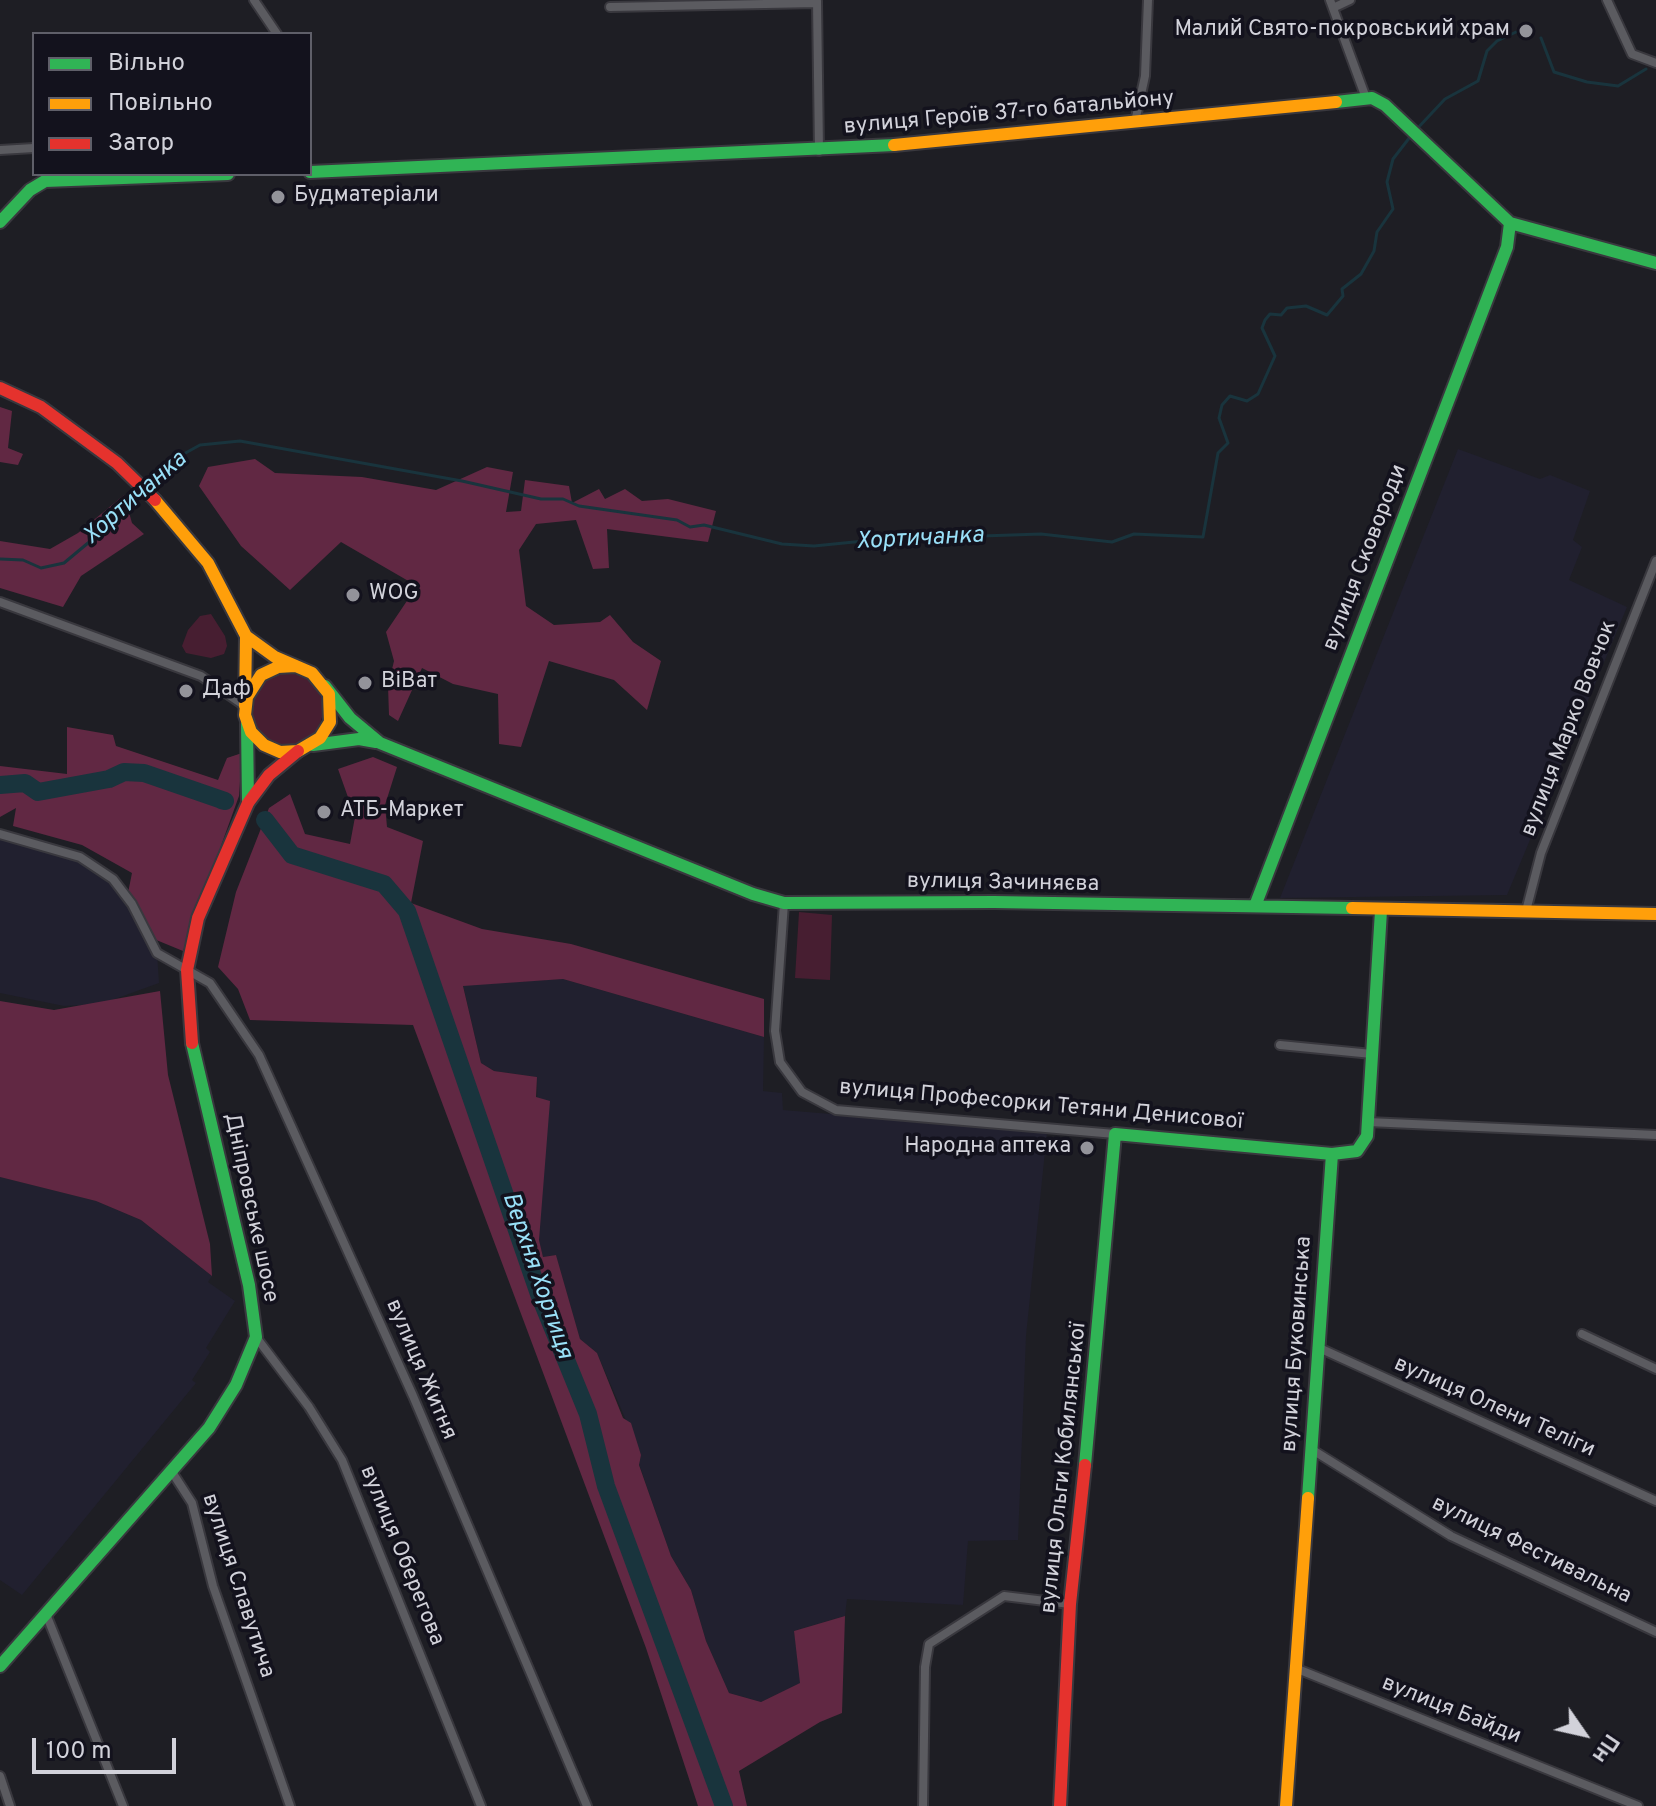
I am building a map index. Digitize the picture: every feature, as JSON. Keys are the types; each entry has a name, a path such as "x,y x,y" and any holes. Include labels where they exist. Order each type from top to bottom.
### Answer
{"street":[{"path":"254,0 276,32"},
{"path":"1135,122 1145,76 1148,0"},
{"path":"1350,0 1332,4 1366,98 1378,100 1498,208 1510,223 1656,263"},
{"path":"1607,0 1632,54 1656,63"},
{"path":"610,7 817,2 819,151"},
{"name":"вулиця Героїв 37-го батальйону","path":"312,172 819,151 1366,98"},
{"path":"0,150 32,148"},
{"path":"0,222 30,190 45,181 176,176"},
{"name":"вулиця Сковороди","path":"1255,906 1507,247 1510,223"},
{"path":"0,388 66,424 135,479 208,563 246,636 275,657 312,673 350,718 380,743"},
{"name":"вулиця Марко Вовчок","path":"1526,911 1541,853 1656,561"},
{"path":"0,602 201,676 245,706"},
{"path":"246,636 248,803"},
{"path":"245,706 250,689 261,675 278,667 295,666"},
{"path":"313,745 330,722 331,703 325,686"},
{"path":"247,724 257,739 272,749 298,751 313,745 359,739 380,743"},
{"name":"вулиця Зачиняєва","path":"380,743 738,888 784,903 1255,906 1381,911 1656,914"},
{"name":"Дніпровське шосе","path":"0,1666 172,1472 223,1409 256,1337 249,1285 189,1030 187,970 198,918 248,803 269,775 298,751"},
{"name":"вулиця Житня","path":"0,834 58,849 101,869 132,904 157,953 216,989 259,1055 413,1396 587,1806"},
{"name":"вулиця Професорки Тетяни Денисової","path":"784,903 775,1031 780,1062 802,1092 836,1110 1332,1154"},
{"path":"1332,1154 1350,1154 1363,1147 1368,1122 1381,911"},
{"path":"1280,1045 1372,1054"},
{"path":"1368,1122 1656,1135"},
{"name":"вулиця Ольги Кобилянської","path":"1060,1806 1070,1604 1096,1369 1115,1134"},
{"name":"вулиця Буковинська","path":"1286,1806 1332,1154"},
{"path":"1582,1334 1656,1369"},
{"name":"вулиця Оберегова","path":"256,1337 309,1407 342,1460 481,1806"},
{"name":"вулиця Олени Теліги","path":"1317,1347 1656,1501"},
{"name":"вулиця Фестивальна","path":"1311,1449 1451,1536 1656,1632"},
{"name":"вулиця Славутича","path":"172,1472 192,1503 213,1586 290,1806"},
{"path":"923,1806 925,1667 929,1644 1004,1596 1070,1604"},
{"path":"46,1614 123,1806"},
{"name":"вулиця Байди","path":"1295,1668 1638,1806"},
{"path":"0,1776 10,1806"}],"shaded area":[{"path":"0,407 12,411 8,448 23,454 18,465 0,462"},
{"path":"1458,449 1540,479 1550,475 1590,491 1573,540 1582,547 1569,580 1627,607 1507,895 1280,898"},
{"path":"255,459 275,473 362,477 436,490 487,467 513,472 506,512 521,511 525,480 569,486 572,503 599,489 605,499 625,489 642,501 668,499 716,511 708,542 607,529 609,568 593,569 576,520 536,524 519,550 526,606 554,625 600,622 610,615 633,642 661,661 647,710 614,680 549,661 521,747 499,744 498,694 453,684 422,668 398,721 389,715 388,686 394,661 386,632 417,586 341,542 290,590 241,546 199,486 208,467"},
{"path":"124,495 132,523 144,534 81,576 63,607 0,588 0,541 50,549 78,533"},
{"path":"211,614 225,636 227,646 224,654 211,658 186,653 182,646 188,630 200,616"},
{"path":"287,673 313,683 323,709 313,735 287,745 261,735 251,709 261,683"},
{"path":"67,727 113,735 116,746 218,780 227,758 242,753 239,796 183,951 149,937 127,898 132,873 82,845 13,826 16,808 0,817 0,766 67,774"},
{"path":"373,757 397,767 385,805 387,827 423,841 411,903 482,929 571,944 764,999 764,1037 563,979 463,986 481,1063 494,1071 537,1077 536,1097 550,1101 539,1240 543,1257 556,1255 580,1339 597,1353 623,1418 631,1423 641,1455 639,1465 671,1556 691,1590 706,1641 729,1693 761,1702 800,1683 794,1631 845,1616 842,1713 820,1722 739,1771 747,1806 698,1806 646,1648 413,1025 250,1020 238,989 218,967 236,892 269,808 290,794 305,834 350,844 355,817 338,769"},
{"path":"0,834 58,849 113,879 157,953 159,983 101,1004 64,1006 0,993"},
{"path":"799,912 832,915 830,980 795,978"},
{"path":"563,979 764,1037 763,1091 782,1093 783,1110 1047,1132 1026,1336 1018,1540 968,1541 963,1605 847,1599 845,1616 794,1631 801,1683 761,1702 729,1693 706,1641 691,1590 671,1556 639,1464 641,1455 597,1353 580,1339 556,1255 543,1257 539,1241 537,1077 494,1071 481,1063 463,985"},
{"path":"160,991 168,1075 210,1244 212,1276 141,1220 96,1201 0,1177 0,1001 54,1010"},
{"path":"0,1177 96,1201 141,1220 212,1276 208,1282 235,1301 206,1348 210,1352 192,1380 196,1383 22,1595 0,1580"}],"waterway":[{"name":"Хортичанка","path":"1415,131 1445,99 1478,81 1487,51 1497,41 1516,32"},
{"name":"Хортичанка","path":"1541,38 1554,72 1587,82 1618,86 1646,69"},
{"name":"Хортичанка","path":"147,486 180,456 200,445 240,441 462,481 541,499 563,499 579,506 677,520 690,527 704,525 782,544 814,546 864,541 901,545 922,538 1041,534 1112,542 1134,534 1203,537 1218,453 1228,443 1219,418 1222,405 1230,396 1247,401 1258,394 1275,356 1262,328 1265,320 1270,314 1281,315 1287,308 1306,306 1327,315 1343,296 1342,289 1361,274 1374,251 1377,232 1393,209 1387,182 1393,159 1410,137"},
{"name":"Хортичанка","path":"0,559 23,560 41,568 64,563 118,518 142,492"},
{"name":"Верхня Хортиця","path":"0,785 25,783 38,792 109,779 124,772 144,773 225,801 221,800"},
{"name":"Верхня Хортиця","path":"265,820 292,855 384,884 407,911 539,1294 588,1414 606,1486 724,1806"}],"traffic: fast":[{"path":"1336,102 1372,98 1385,105 1510,223 1656,263"},
{"path":"312,172 894,145"},
{"path":"0,222 30,190 45,181 176,176"},
{"path":"1255,906 1507,247 1510,223"},
{"path":"325,686 350,718 380,743 753,894 784,903 994,902 1352,908"},
{"path":"247,724 248,803"},
{"path":"313,745 359,739 376,742"},
{"path":"1308,1498 1332,1154 1357,1151 1367,1136 1381,911"},
{"path":"0,1666 209,1428 236,1385 256,1337 249,1285 192,1043"},
{"path":"1085,1465 1115,1134 1332,1154"}],"traffic: slow":[{"path":"894,145 1336,102"},
{"path":"155,500 208,563 246,636 245,706"},
{"path":"246,636 275,657 312,673 329,694 330,722 320,738 298,751 280,752 264,745 251,732 245,715 247,697 261,675 278,667 295,666"},
{"path":"1352,908 1656,914"},
{"path":"1286,1806 1308,1498"}],"traffic: jam":[{"path":"0,388 41,407 117,463 155,500"},
{"path":"192,1043 187,970 198,918 248,803 269,775 298,751"},
{"path":"1060,1806 1070,1604 1085,1465"}],"place":[{"name":"Малий Свято-покровський храм","path":"1526,31"},
{"name":"Будматеріали","path":"278,197"},
{"name":"WOG","path":"353,595"},
{"name":"ВіВат","path":"365,683"},
{"name":"Даф","path":"186,691"},
{"name":"АТБ-Маркет","path":"324,812"},
{"name":"Народна аптека","path":"1087,1148"}]}
